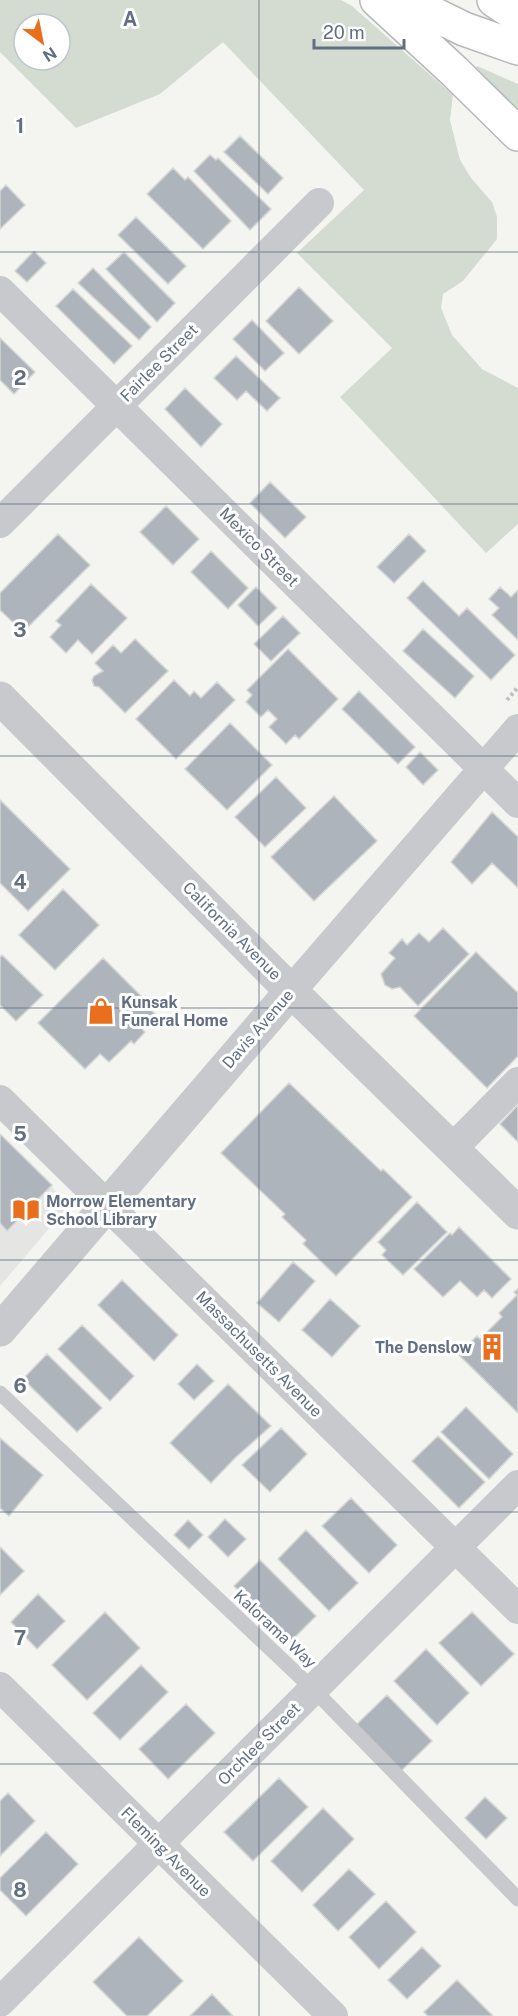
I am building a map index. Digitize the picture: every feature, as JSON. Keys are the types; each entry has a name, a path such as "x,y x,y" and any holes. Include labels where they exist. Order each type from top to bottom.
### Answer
{"highway":[{"path":"377,0 518,134"},
{"path":"405,0 464,29 518,48"},
{"path":"494,0 518,16"}],"street":[{"name":"Fairlee Street","path":"0,523 319,203"},
{"name":"Mexico Street","path":"0,291 518,803"},
{"name":"California Avenue","path":"0,698 291,991 518,1213"},
{"name":"Davis Avenue","path":"0,1330 518,729"},
{"path":"453,1148 518,1083"},
{"name":"Massachusetts Avenue","path":"0,1100 518,1609"},
{"name":"Orchlee Street","path":"0,2002 518,1485"},
{"name":"Fleming Avenue","path":"0,1687 333,2016"}],"lane":[{"name":"Kalorama Way","path":"0,1393 314,1690 518,1899"}],"shaded area":[{"path":"0,0 341,0 352,6 453,95 450,120 460,160 471,178 492,202 497,217 497,239 463,281 443,294 441,308 452,335 482,369 518,388 518,524 486,553 340,397 392,348 297,253 364,190 223,42 160,94 76,128 20,72 72,72 72,12 12,12 12,64 0,52"},
{"path":"477,66 518,84 518,114 475,70"},
{"path":"0,1134 69,1205 0,1286"}],"building":[{"path":"240,136 283,178 268,194 224,152"},
{"path":"210,155 216,160 218,158 271,209 250,230 194,171"},
{"path":"173,168 185,180 188,177 231,221 203,249 147,194"},
{"path":"6,185 25,205 0,229 0,191"},
{"path":"136,217 186,266 168,284 118,235"},
{"path":"34,251 46,263 27,282 15,271"},
{"path":"124,252 175,303 157,322 106,269"},
{"path":"93,268 151,327 139,340 78,283"},
{"path":"299,287 333,321 299,354 266,321"},
{"path":"73,289 132,346 114,364 56,306"},
{"path":"252,320 284,353 265,371 233,339"},
{"path":"0,338 35,372 14,394 0,380"},
{"path":"236,356 280,398 267,411 246,391 237,400 214,378"},
{"path":"185,388 222,424 201,447 165,409"},
{"path":"270,482 306,517 285,538 250,503"},
{"path":"166,506 199,539 173,565 140,532"},
{"path":"58,534 90,565 23,632 0,610 0,593"},
{"path":"409,534 426,551 394,583 377,567"},
{"path":"211,551 248,588 228,609 191,572"},
{"path":"423,581 459,616 467,608 515,655 491,680 407,598"},
{"path":"91,584 127,618 92,654 78,640 66,653 50,637 61,625 56,621"},
{"path":"256,587 277,608 258,626 238,605"},
{"path":"500,587 511,597 518,590 518,640 492,615 499,608 489,599"},
{"path":"283,616 300,633 271,661 254,644"},
{"path":"423,629 474,676 455,698 403,651"},
{"path":"135,639 168,671 125,713 99,687 94,686 92,680 94,676 103,671 95,663 113,645 121,653"},
{"path":"288,649 338,699 299,739 295,735 286,744 269,727 277,719 268,710 261,717 246,702 252,695 247,690"},
{"path":"174,680 190,696 194,691 201,698 217,682 235,700 176,759 136,719"},
{"path":"359,691 415,747 398,764 342,709"},
{"path":"230,723 272,765 227,810 185,769"},
{"path":"420,752 438,770 423,785 406,767"},
{"path":"276,777 306,808 265,847 235,817"},
{"path":"334,796 377,841 314,901 271,857"},
{"path":"0,800 70,869 28,911 0,883"},
{"path":"492,812 518,837 518,888 492,863 472,884 451,862"},
{"path":"63,889 99,925 55,970 19,935"},
{"path":"443,928 469,954 418,1006 400,987 392,989 385,985 381,974 395,958 389,953 402,939 407,945 419,933 429,942"},
{"path":"476,952 518,993 518,1056 487,1088 414,1016"},
{"path":"2,955 43,995 16,1021 0,1005 0,957"},
{"name":"Kunsak Funeral Home","path":"103,958 150,1005 148,1007 156,1015 142,1029 145,1032 134,1044 131,1041 109,1062 100,1054 85,1069 38,1023"},
{"path":"289,1083 381,1171 383,1169 412,1197 336,1276 303,1244 306,1240 282,1217 285,1214 221,1153"},
{"path":"518,1105 518,1142 500,1124"},
{"path":"0,1134 52,1185 7,1231 0,1223"},
{"path":"417,1202 447,1232 403,1275 382,1255 386,1250 378,1242"},
{"path":"459,1227 511,1279 492,1298 484,1290 477,1297 460,1281 443,1297 414,1269"},
{"path":"293,1262 315,1281 279,1322 257,1303"},
{"path":"122,1280 178,1335 154,1361 98,1305"},
{"name":"The Denslow","path":"518,1289 518,1413 458,1354 477,1336 480,1339 502,1317 499,1313 517,1295 514,1292"},
{"path":"330,1299 360,1326 332,1357 302,1330"},
{"path":"82,1325 134,1376 110,1401 58,1349"},
{"path":"47,1354 102,1408 77,1432 23,1379"},
{"path":"197,1364 214,1381 194,1400 178,1384"},
{"path":"228,1384 271,1426 211,1483 170,1443"},
{"path":"466,1407 513,1454 489,1479 441,1432"},
{"path":"281,1428 307,1454 270,1492 242,1465"},
{"path":"438,1436 485,1482 459,1508 412,1461"},
{"path":"0,1438 43,1475 9,1516 0,1508"},
{"path":"351,1498 397,1545 369,1573 322,1526"},
{"path":"225,1519 246,1539 228,1557 208,1537"},
{"path":"188,1520 203,1535 189,1549 174,1535"},
{"path":"306,1530 358,1583 329,1611 278,1559"},
{"path":"0,1547 24,1571 0,1595"},
{"path":"260,1560 316,1616 290,1642 234,1586"},
{"path":"38,1594 65,1621 37,1649 11,1622"},
{"path":"105,1612 140,1648 87,1700 52,1665"},
{"path":"472,1612 514,1654 481,1686 439,1643"},
{"path":"426,1649 469,1693 437,1725 394,1681"},
{"path":"141,1665 168,1692 120,1740 93,1713"},
{"path":"387,1695 432,1741 401,1771 356,1725"},
{"path":"186,1704 215,1733 168,1779 139,1749"},
{"path":"279,1778 308,1807 253,1861 224,1832"},
{"path":"8,1793 35,1821 0,1856 0,1801"},
{"path":"485,1797 507,1818 486,1839 465,1818"},
{"path":"323,1808 354,1839 302,1892 271,1861"},
{"path":"46,1832 78,1864 26,1916 0,1890 0,1878"},
{"path":"349,1869 375,1894 338,1931 313,1905"},
{"path":"386,1901 416,1932 379,1969 349,1937"},
{"path":"139,1937 183,1981 147,2016 127,2016 93,1982"},
{"path":"422,1947 441,1966 407,1999 388,1980"},
{"path":"457,1980 493,2016 428,2016 424,2012"},
{"path":"212,1994 233,2016 190,2016"}],"place":[{"name":"Kunsak Funeral Home","path":"101,1011"},
{"name":"Morrow Elementary School Library","path":"26,1210"},
{"name":"The Denslow","path":"492,1347"}]}
